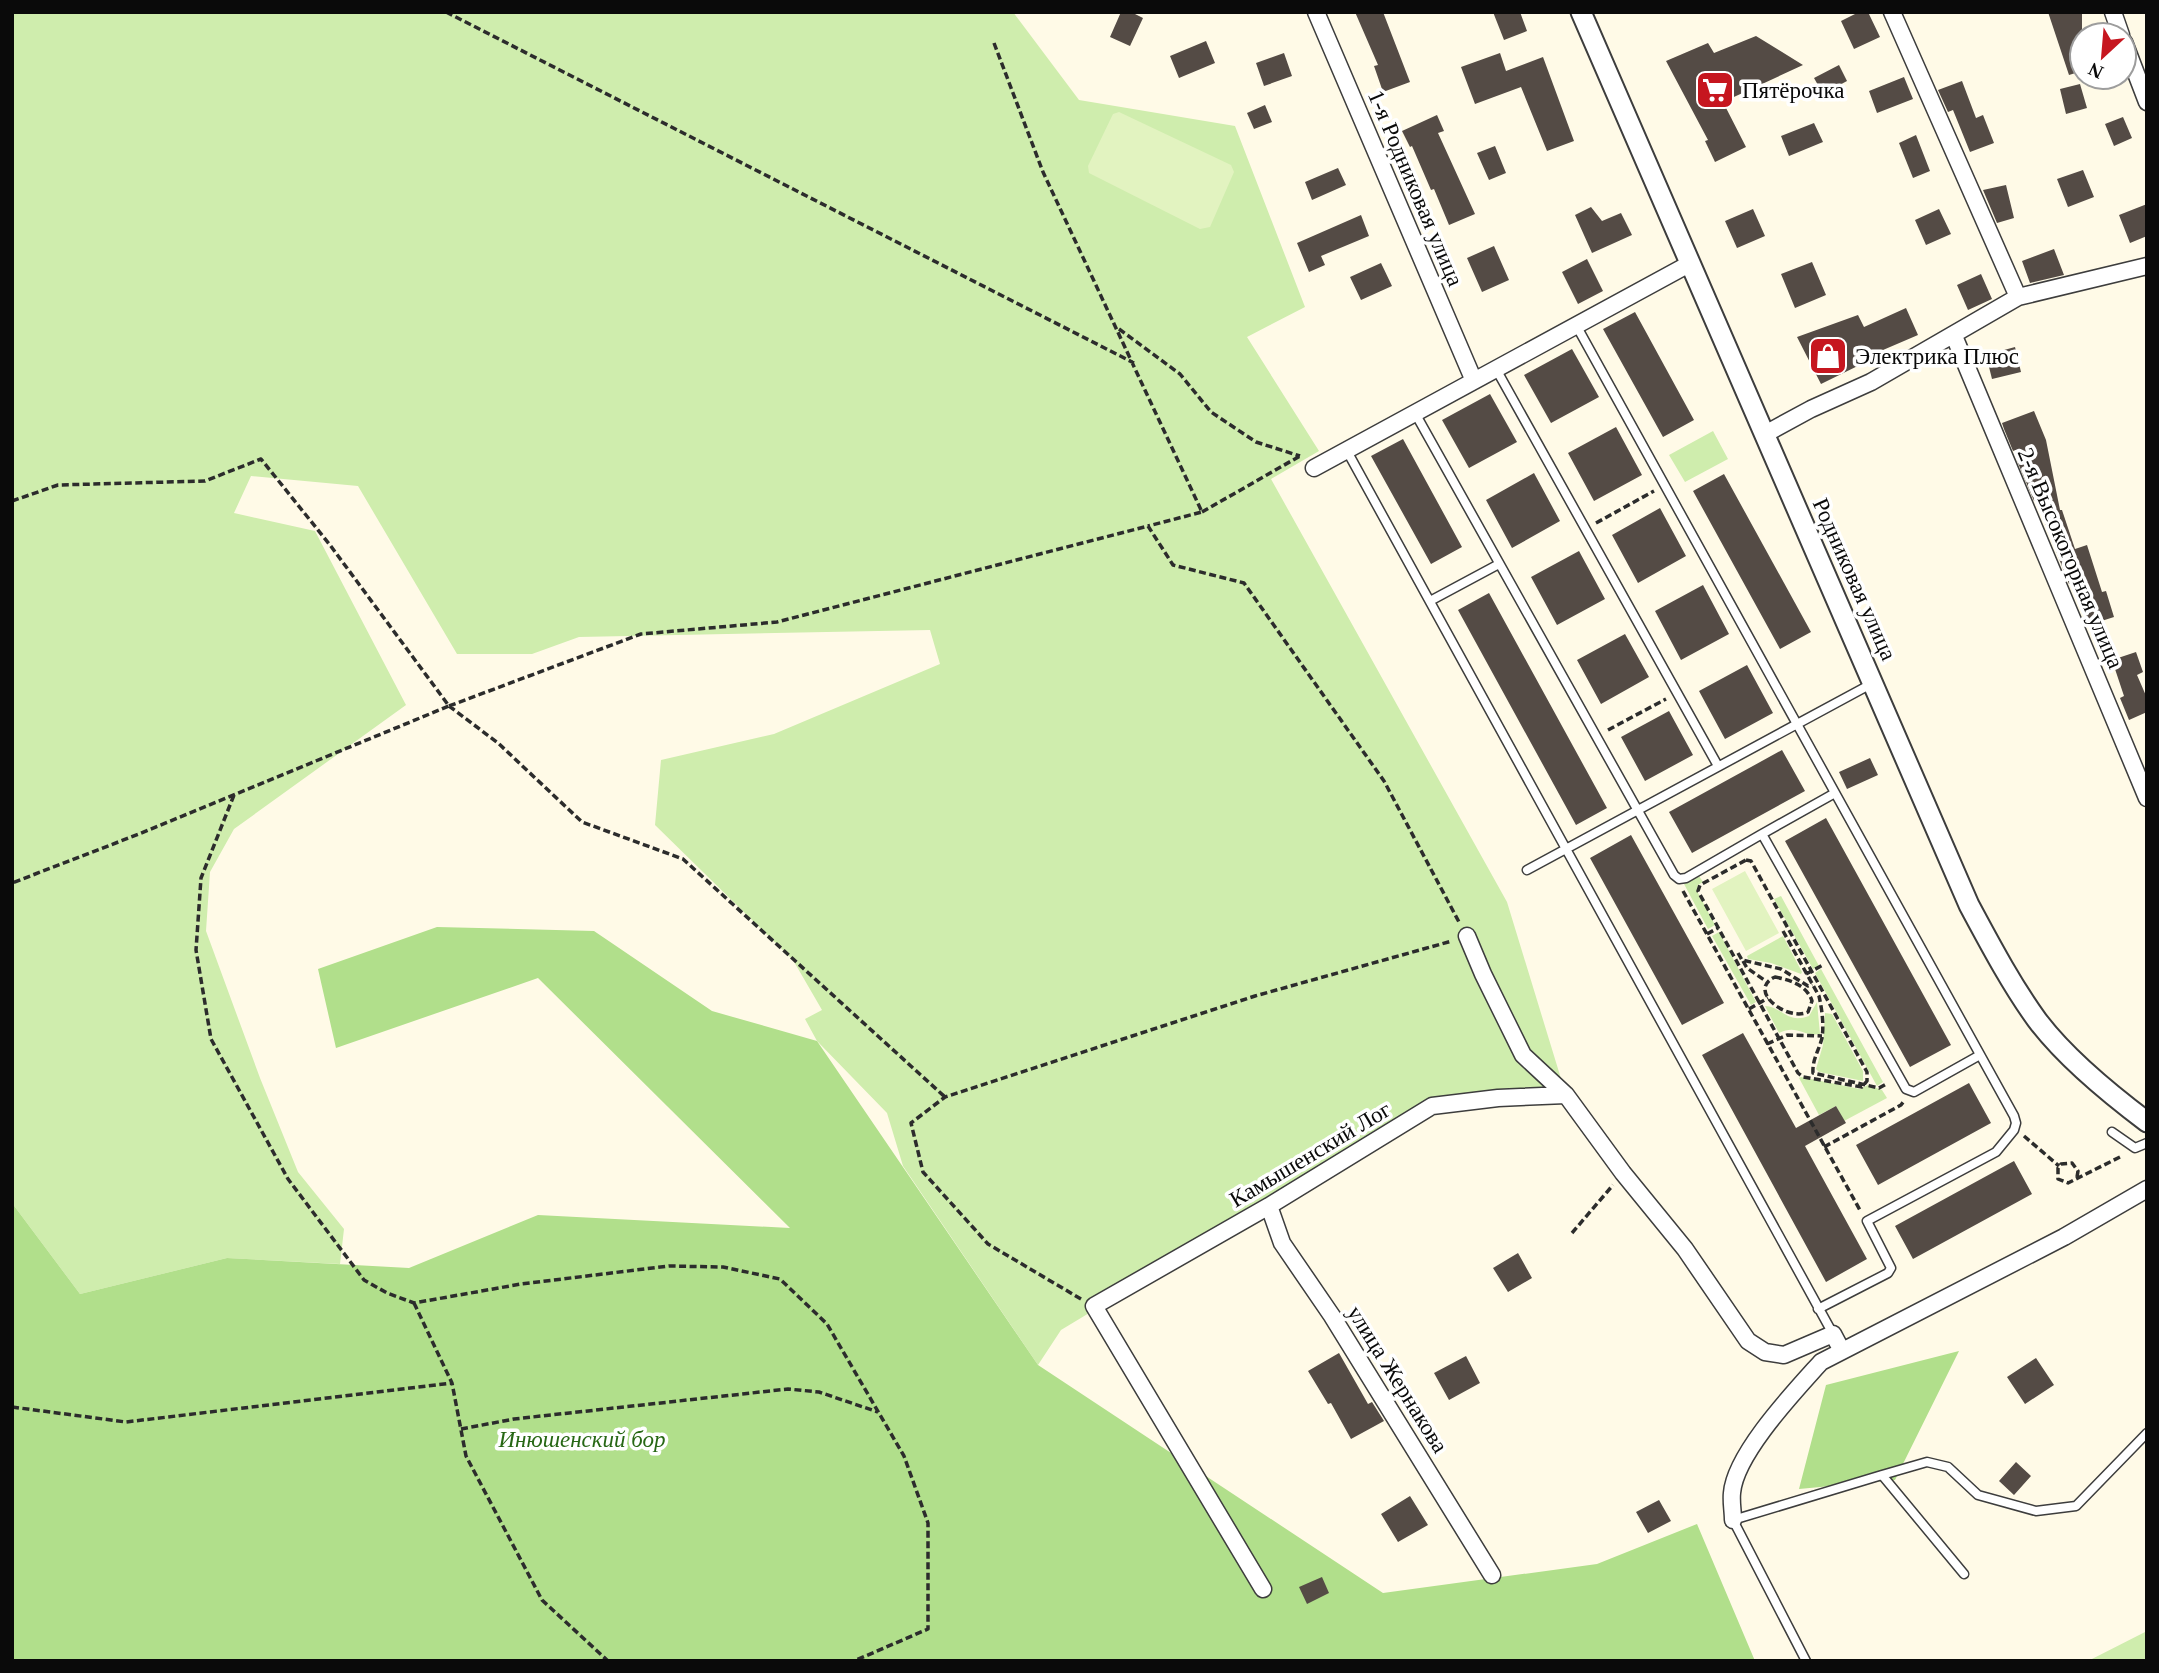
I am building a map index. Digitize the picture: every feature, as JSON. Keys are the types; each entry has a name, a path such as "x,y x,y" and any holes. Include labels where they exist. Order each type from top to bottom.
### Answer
{"street":[{"name":"1-я Родниковая улица","path":"1316,12 1474,381"},
{"name":"Родниковая улица","path":"1581,12 1969,905 2004,970 2039,1022 2092,1078 2147,1122"},
{"path":"1892,12 2018,298"},
{"path":"2138,79 2147,102"},
{"path":"1314,469 1691,263"},
{"path":"1765,434 1811,409 1871,382 1954,337 2018,298 2147,266"},
{"name":"2-я Высокогорная улица","path":"1954,337 2147,798"},
{"path":"1467,936 1523,1055 1566,1095 1623,1173 1685,1248 1748,1341 1765,1352 1784,1355 1833,1334 1842,1351"},
{"name":"Камышенский Лог","path":"1094,1306 1269,1206 1433,1106 1498,1097 1566,1095"},
{"path":"1733,1520 1732,1491 1741,1464 1793,1393 1821,1362 2063,1237 2147,1189"},
{"name":"улица Жернакова","path":"1269,1206 1282,1243 1332,1316 1492,1575"},
{"path":"1094,1306 1263,1590"}],"lane":[{"path":"1576,325 2016,1123 2014,1130 1996,1152 1867,1222 1891,1268 1888,1273 1818,1309"},
{"path":"1496,369 1718,766"},
{"path":"1415,413 1674,875 1679,879 1686,878 1835,793"},
{"path":"1346,450 1833,1334"},
{"path":"1430,601 1499,564"},
{"path":"1527,870 1873,683"},
{"path":"1762,835 1909,1092 1914,1092 1980,1055"},
{"path":"2112,1132 2134,1148 2147,1143"},
{"path":"1806,1661 1733,1520 1927,1462 1948,1467 1978,1495 2036,1511 2076,1506 2147,1433"},
{"path":"1882,1475 1964,1574"}],"path":[{"path":"446,12 1134,363"},
{"path":"994,43 1043,172 1202,512"},
{"path":"12,883 449,706 640,634 777,622 1202,512 1300,456 1256,442 1211,412 1180,374 1117,327"},
{"path":"12,501 58,485 205,481 261,459 330,545 449,706 498,743 582,822 683,859 945,1097"},
{"path":"1586,529 1665,485"},
{"path":"1094,1306 988,1244 923,1172 911,1123 945,1097 1255,996 1467,936 1384,781 1244,583 1172,565 1148,526"},
{"path":"1596,737 1677,692"},
{"path":"234,795 201,878 196,950 211,1039 288,1180 364,1279 387,1293 414,1303 521,1284 669,1266 723,1267 780,1279 827,1324 904,1456 928,1523 928,1629 854,1661"},
{"path":"1749,860 1867,1072 1866,1084 1858,1087 1800,1075 1698,891 1700,885 1749,860"},
{"path":"1679,879 1681,888 1867,1222"},
{"path":"1771,898 1781,893"},
{"path":"1707,934 1718,928"},
{"path":"1783,931 1806,974 1812,1001 1808,1012 1793,1015 1780,1009 1764,992 1767,982 1775,977 1808,986"},
{"path":"1738,953 1747,968 1767,982"},
{"path":"1742,960 1781,969 1808,986 1821,1008 1822,1036 1812,1066 1813,1073 1879,1088 1888,1083"},
{"path":"1806,974 1822,966"},
{"path":"1748,1009 1768,998"},
{"path":"1767,1044 1787,1035 1822,1036"},
{"path":"1824,1147 1901,1105 1909,1092"},
{"path":"2029,1140 2059,1166"},
{"path":"2077,1177 2078,1171 2072,1163 2066,1162 2059,1166 2057,1173 2063,1182 2074,1181 2077,1177 2111,1162"},
{"path":"1572,1233 1623,1173"},
{"path":"414,1303 452,1383 466,1456 542,1600 608,1661"},
{"path":"12,1407 126,1422 452,1383"},
{"path":"461,1429 526,1418 788,1389 819,1392 878,1412"}],"green space":[{"path":"12,12 1013,12 1079,100 1235,126 1305,307 1247,337 1319,451 1271,479 1507,902 1566,1095 1432,1106 1061,1330 1038,1365 903,1166 887,1113 817,1041 805,1019 822,1010 793,960 655,825 661,760 774,734 940,664 930,630 579,637 532,654 457,654 358,486 251,476 234,513 315,531 406,705 234,829 210,872 206,931 298,1172 344,1229 340,1264 227,1258 80,1294 12,1203"},
{"path":"1119,112 1231,165 1234,172 1210,227 1200,229 1089,173 1088,166 1113,114"},
{"path":"1713,431 1728,459 1685,482 1669,455"},
{"path":"1745,871 1779,933 1746,951 1712,889"},
{"path":"1699,876 1703,882 1698,885 1697,891 1715,925 1708,929 1684,884"},
{"path":"1781,896 1819,966 1813,969 1774,899"},
{"name":"Инюшенский бор","path":"437,927 594,931 712,1011 817,1041 1038,1365 1383,1593 1597,1564 1697,1524 1755,1661 12,1661 12,1203 80,1294 227,1258 409,1268 538,1215 790,1228 538,978 336,1048 318,969"},
{"path":"1719,932 1756,1002 1751,1005 1712,936"},
{"path":"1783,936 1801,974 1771,963 1748,959 1747,956"},
{"path":"1821,969 1883,1082 1877,1086 1815,973"},
{"path":"1817,1002 1820,1034 1795,1030 1779,1033 1765,1006 1790,1017 1801,1018 1809,1016"},
{"path":"1825,1013 1832,1014 1863,1071 1863,1081 1819,1072 1816,1069 1823,1045"},
{"path":"1799,1078 1860,1089 1868,1085 1882,1090 1887,1098 1844,1121 1836,1106 1819,1115"},
{"path":"1959,1351 1895,1480 1799,1489 1826,1385"},
{"path":"2147,1631 2147,1661 2088,1661"}],"building":[{"path":"1121,12 1131,12 1143,18 1130,46 1110,37"},
{"path":"1355,12 1383,12 1410,82 1383,92 1374,66 1378,65"},
{"path":"1493,12 1520,12 1527,31 1504,40"},
{"path":"1859,12 1868,12 1880,37 1854,49 1841,21"},
{"path":"2048,12 2082,12 2082,21 2068,21 2068,72"},
{"name":"Пятёрочка","path":"1756,36 1803,65 1723,102 1746,147 1715,162 1705,141 1708,140 1666,61 1708,43 1714,53"},
{"path":"1206,41 1215,63 1179,78 1170,56"},
{"path":"1284,53 1292,76 1264,86 1256,63"},
{"path":"1500,53 1506,71 1543,57 1574,141 1547,151 1521,87 1475,104 1461,67"},
{"path":"1839,65 1847,81 1823,94 1814,78"},
{"path":"1904,77 1913,99 1877,113 1869,91"},
{"path":"1962,81 1976,118 1983,115 1994,143 1970,152 1953,110 1948,112 1938,90"},
{"path":"2068,87 2068,91 2082,91 2087,108 2066,114 2060,89"},
{"path":"1265,105 1272,122 1254,129 1247,113"},
{"path":"1437,115 1444,131 1438,133 1475,214 1449,225 1434,189 1431,190 1412,146 1410,147 1402,131"},
{"path":"2123,117 2132,138 2114,146 2105,124"},
{"path":"1814,123 1823,142 1789,156 1781,136"},
{"path":"1916,135 1930,171 1913,178 1899,143"},
{"path":"1495,146 1506,173 1489,180 1477,153"},
{"path":"1338,168 1346,185 1312,200 1305,182"},
{"path":"2083,170 2094,197 2068,207 2057,179"},
{"path":"2006,185 2014,218 1997,223 1983,190"},
{"path":"2147,204 2147,236 2130,243 2119,215"},
{"path":"1591,207 1602,221 1621,213 1632,235 1592,253 1575,215"},
{"path":"1753,209 1765,236 1737,248 1725,221"},
{"path":"1939,209 1951,234 1926,245 1915,220"},
{"path":"1361,215 1369,236 1321,256 1325,265 1309,272 1297,243"},
{"path":"1494,246 1509,280 1482,292 1467,258"},
{"path":"2054,249 2064,275 2030,283 2022,261"},
{"path":"1587,259 1603,291 1578,304 1562,272"},
{"path":"1812,262 1826,295 1795,308 1781,274"},
{"path":"1381,263 1392,286 1361,300 1350,277"},
{"path":"1981,274 1992,299 1968,310 1957,285"},
{"path":"1906,308 1918,335 1876,353 1878,356 1821,384 1797,337 1858,315 1864,327"},
{"path":"1635,312 1694,420 1663,437 1603,329"},
{"path":"2015,347 2021,372 1992,379 1986,355"},
{"path":"1572,349 1599,397 1551,423 1524,375"},
{"path":"1490,394 1517,442 1469,468 1442,420"},
{"path":"2034,411 2046,440 2060,510 2075,549 2087,545 2102,592 2106,591 2114,617 2089,625 2076,581 2069,584 2036,500 2034,501 2018,463 2016,450 2013,451 2004,429 2002,423"},
{"path":"1616,427 1642,475 1594,501 1568,453"},
{"path":"1403,439 1462,547 1431,564 1371,456"},
{"path":"1534,473 1560,521 1512,548 1486,500"},
{"path":"1724,474 1811,632 1780,649 1693,491"},
{"path":"1660,508 1686,556 1638,583 1612,535"},
{"path":"1579,551 1605,599 1557,625 1531,577"},
{"path":"1703,585 1729,634 1681,660 1655,611"},
{"path":"1489,593 1607,808 1576,825 1458,610"},
{"path":"1625,634 1649,677 1601,704 1577,660"},
{"path":"2136,652 2143,672 2137,675 2147,698 2147,712 2129,720 2120,698 2124,696 2112,660"},
{"path":"1747,665 1773,713 1725,739 1699,691"},
{"path":"1669,711 1693,755 1645,781 1621,737"},
{"path":"1782,750 1805,791 1692,853 1669,812"},
{"path":"1870,758 1878,775 1847,789 1839,772"},
{"path":"1826,818 1951,1045 1910,1067 1785,841"},
{"path":"1631,835 1724,1003 1682,1025 1590,858"},
{"path":"1743,1033 1796,1128 1836,1106 1846,1123 1805,1146 1867,1259 1826,1282 1702,1055"},
{"path":"1969,1083 1991,1123 1878,1185 1856,1145"},
{"path":"2014,1161 2032,1194 1913,1259 1895,1226"},
{"path":"1518,1253 1532,1278 1508,1292 1493,1268"},
{"path":"1339,1353 1368,1404 1372,1402 1384,1421 1351,1439 1331,1403 1328,1404 1308,1371"},
{"path":"1466,1356 1480,1383 1449,1400 1434,1373"},
{"path":"2036,1358 2054,1385 2025,1404 2007,1377"},
{"path":"2016,1462 2031,1476 2014,1495 1999,1481"},
{"path":"1410,1496 1428,1525 1398,1542 1381,1514"},
{"path":"1659,1500 1671,1521 1648,1533 1636,1512"},
{"path":"1322,1577 1329,1593 1307,1604 1299,1587"}],"place":[{"name":"Пятёрочка","path":"1715,90"},
{"name":"Электрика Плюс","path":"1828,356"}]}
